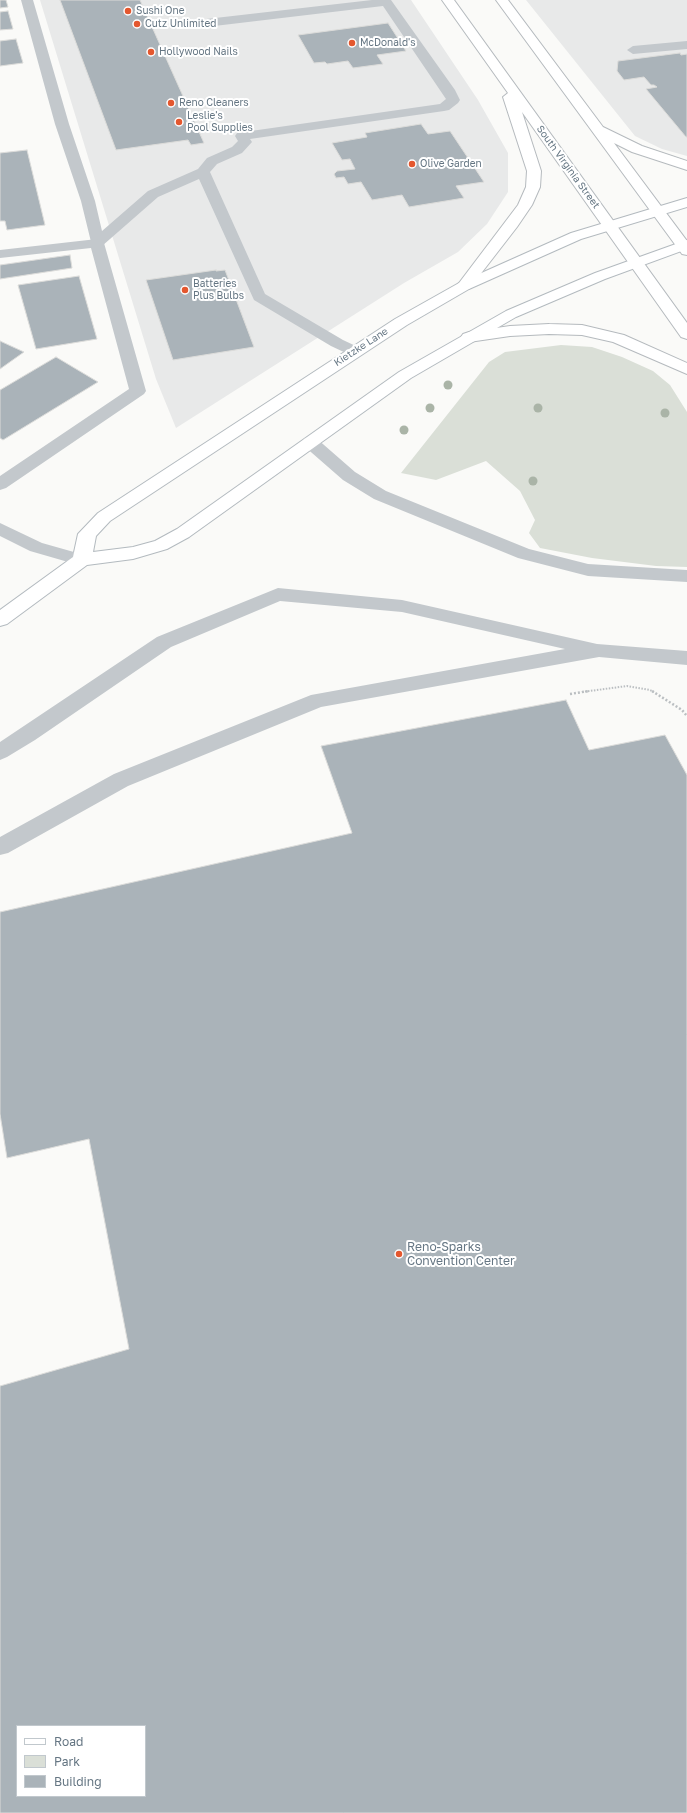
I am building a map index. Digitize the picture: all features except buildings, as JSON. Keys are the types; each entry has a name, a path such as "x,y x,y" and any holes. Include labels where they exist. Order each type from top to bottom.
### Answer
{"main road":[{"name":"South Virginia Street","path":"448,0 687,334"},
{"path":"0,619 82,560 133,553 161,545 183,533 405,375 511,314 636,261 686,247 502,0"},
{"path":"464,286 512,224 525,205 533,187 534,171 504,78"},
{"path":"598,130 637,149 687,166"},
{"name":"Kietzke Lane","path":"82,560 87,534 104,516 354,351 401,322 464,286 576,236 687,202"},
{"path":"469,337 510,331 549,329 582,330 618,338 648,350 687,369"}],"street":[{"path":"0,484 138,391 97,243 88,201 62,124 27,0"},
{"path":"0,254 97,243 153,194 203,172 212,161 237,150 245,142 242,136 444,107 453,100 448,90 385,1 189,25"},
{"path":"633,50 687,45"},
{"path":"203,172 259,297 337,343 354,351"},
{"path":"310,442 349,476 380,495 524,554 588,570 687,576"},
{"path":"0,529 36,547 82,560"},
{"path":"0,752 28,735 164,642 278,594 402,606 599,650 687,658"},
{"path":"0,847 122,780 318,700 599,650"}],"path":[{"path":"570,694 627,686 635,687 650,690 687,716"}],"shaded area":[{"path":"40,0 411,0 478,100 508,153 508,192 487,224 458,252 404,283 176,428 156,379"},
{"path":"526,0 687,0 687,156 662,149 635,136"}],"green space":[{"path":"561,345 592,347 622,357 653,371 670,385 687,412 687,567 656,566 592,558 540,548 529,533 535,520 520,491 486,461 436,480 401,473 489,362 505,352"}],"place":[{"name":"Sushi One","path":"128,11"},
{"name":"Cutz Unlimited","path":"137,24"},
{"name":"McDonald's","path":"352,43"},
{"name":"Hollywood Nails","path":"151,52"},
{"name":"Reno Cleaners","path":"171,103"},
{"name":"Leslie's Pool Supplies","path":"179,122"},
{"name":"Olive Garden","path":"412,164"},
{"name":"Batteries Plus Bulbs","path":"185,290"},
{"name":"Reno-Sparks Convention Center","path":"399,1254"}]}
